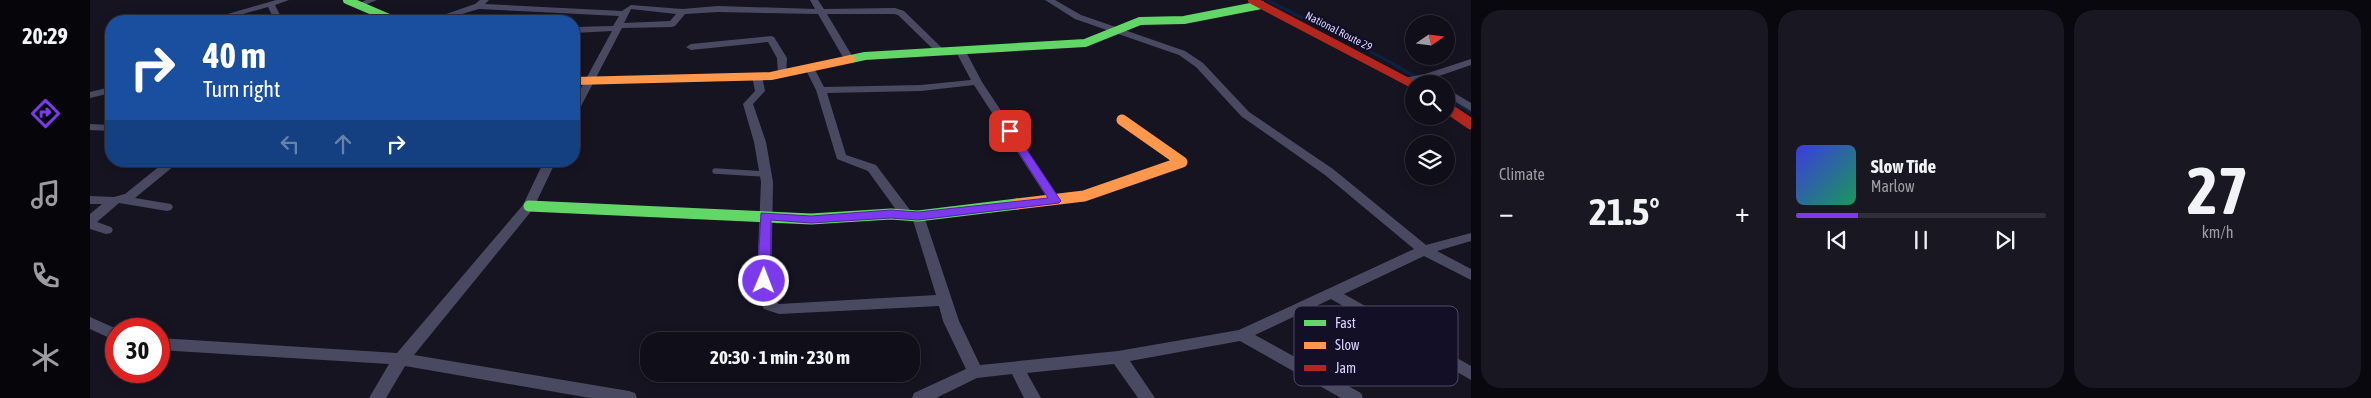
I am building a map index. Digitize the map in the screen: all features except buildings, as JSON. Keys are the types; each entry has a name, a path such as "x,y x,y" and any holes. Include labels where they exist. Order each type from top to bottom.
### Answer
{"main road":[{"path":"347,0 379,15"},
{"path":"580,81 757,76 783,74 865,56 939,50 1085,43 1140,21 1184,20 1257,2"},
{"name":"National Route 29","path":"1257,2 1405,77"},
{"path":"1455,113 1471,124"},
{"path":"529,206 811,219 912,215 1055,201 1094,194 1142,174 1182,162 1122,120"}],"street":[{"path":"229,15 286,0"},
{"path":"360,5 373,0"},
{"path":"522,9 532,0"},
{"path":"580,97 623,14 641,0"},
{"path":"814,0 849,59"},
{"path":"1049,0 1073,15 1182,53 1193,59 1234,106 1329,172 1424,250 1471,275"},
{"path":"447,15 481,3 522,9 623,14"},
{"path":"270,4 276,15"},
{"path":"631,7 682,12 713,9 778,12 898,12 939,50"},
{"path":"580,30 672,24 682,12"},
{"path":"691,47 771,39 782,58 783,74"},
{"path":"960,50 977,82 1055,201"},
{"path":"1433,75 1471,62"},
{"path":"810,68 822,90 841,157 872,168 912,215 958,338 975,372"},
{"path":"757,76 760,91 748,104 760,142 765,174 763,297 768,306 779,309 944,300"},
{"path":"822,90 914,88 977,82"},
{"path":"90,95 105,91"},
{"path":"1455,97 1471,108"},
{"path":"90,127 105,128"},
{"path":"106,230 90,222 118,201 132,195 167,167"},
{"path":"377,398 401,359 529,206 547,167"},
{"path":"90,200 118,201 167,207"},
{"path":"1306,306 1424,250 1471,237"},
{"path":"1333,294 1354,306"},
{"path":"920,398 975,372 1016,366 1118,357 1242,335 1294,312"},
{"path":"90,323 105,330"},
{"path":"1242,335 1294,364"},
{"path":"170,345 401,359 629,398"},
{"path":"1118,357 1147,398"},
{"path":"1016,366 1033,398"},
{"path":"1458,366 1471,374"},
{"path":"1333,386 1355,398"}],"lane":[{"path":"715,171 765,174"}],"waterway":[{"path":"1267,0 1381,57 1412,75"},
{"path":"1455,101 1471,112"}],"traffic: fast":[{"path":"347,0 382,15"},
{"path":"851,59 865,56 1085,43 1140,21 1184,20 1261,5"},
{"path":"529,206 811,219 891,214 918,216 1017,204"}],"traffic: slow":[{"path":"580,81 771,76 851,59"},
{"path":"1017,204 1084,196 1182,162 1122,120"}],"traffic: jam":[{"path":"1252,0 1405,80"},
{"path":"1455,113 1471,124"}],"route":[{"path":"764,281 765,216 811,219 878,214 918,216 1055,201 1010,131"}]}
